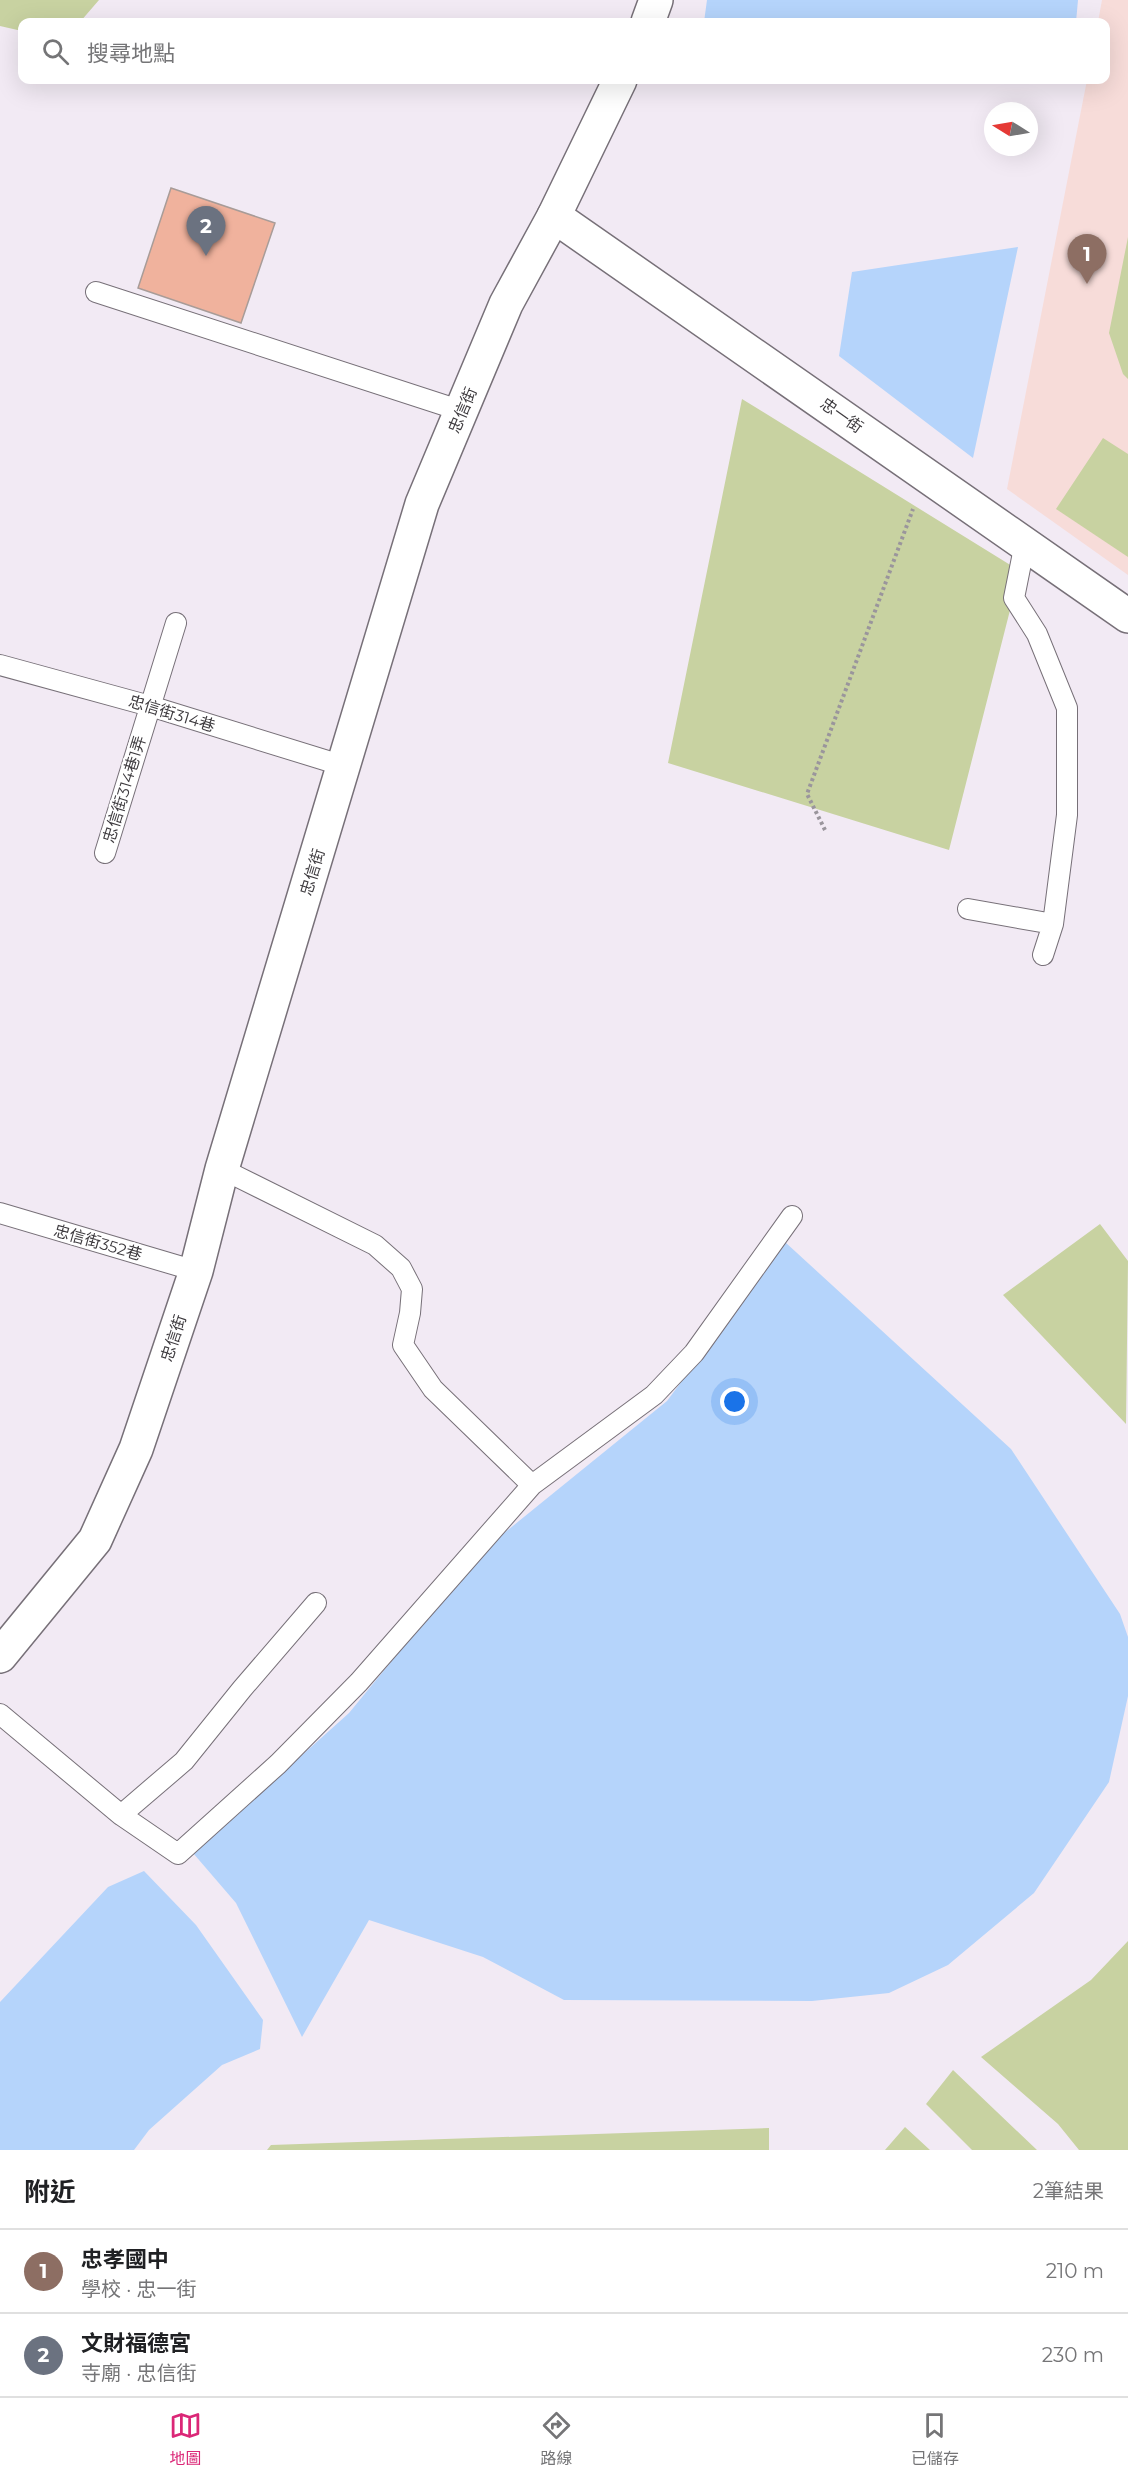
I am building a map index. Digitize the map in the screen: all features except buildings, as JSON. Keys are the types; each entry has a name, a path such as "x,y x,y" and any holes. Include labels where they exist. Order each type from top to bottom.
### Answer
{"street":[{"path":"649,18 656,0"},
{"name":"忠信街","path":"0,1656 94,1540 136,1449 196,1271 222,1169 422,504 506,304 554,216 618,84"},
{"name":"忠一街","path":"554,216 1128,615"}],"lane":[{"path":"96,292 462,411"},
{"path":"1025,543 1014,598 1037,634 1066,708 1067,816 1053,924 1043,955"},
{"name":"忠信街314巷1弄","path":"105,853 176,623"},
{"name":"忠信街314巷","path":"0,665 150,706 344,766"},
{"path":"968,909 1053,924"},
{"path":"222,1169 375,1245 401,1268 412,1289 410,1313 403,1345 434,1389 532,1485"},
{"name":"忠信街352巷","path":"0,1213 196,1271"},
{"path":"0,1714 122,1815 178,1854 278,1764 359,1682 532,1485 654,1395 694,1353 792,1216"},
{"path":"122,1815 184,1761 316,1603"}],"path":[{"path":"825,830 807,794 926,473"}],"shaded area":[{"path":"1102,0 1128,0 1128,575 1007,489 1086,84 1110,84 1110,18 1099,18"}],"green space":[{"path":"0,0 99,0 83,18 18,18 18,30 0,26"},
{"path":"1128,237 1128,379 1123,374 1109,333"},
{"path":"742,399 1020,571 949,850 668,763"},
{"path":"1103,438 1128,454 1128,557 1056,509"},
{"path":"1100,1224 1128,1261 1126,1424 1003,1295"},
{"path":"1128,1941 1128,2150 1079,2150 1058,2124 981,2057 1091,1980"},
{"path":"953,2070 1037,2150 972,2150 926,2104"},
{"path":"905,2127 930,2150 885,2150"},
{"path":"769,2128 769,2150 267,2150 271,2145"}],"water":[{"path":"707,0 1078,0 1076,18 705,18"},
{"path":"1018,247 973,458 839,356 852,272"},
{"path":"785,1242 1011,1449 1120,1614 1128,1637 1128,1696 1109,1782 1034,1893 948,1965 889,1993 812,2001 564,2000 483,1957 369,1920 302,2037 236,1903 193,1853 349,1713 482,1551 667,1401"},
{"path":"144,1871 196,1925 263,2020 260,2049 222,2065 149,2130 134,2150 0,2150 0,2002 108,1887"}],"place":[{"name":"文財福德宮","path":"206,256"},
{"name":"忠孝國中","path":"1087,284"}]}
